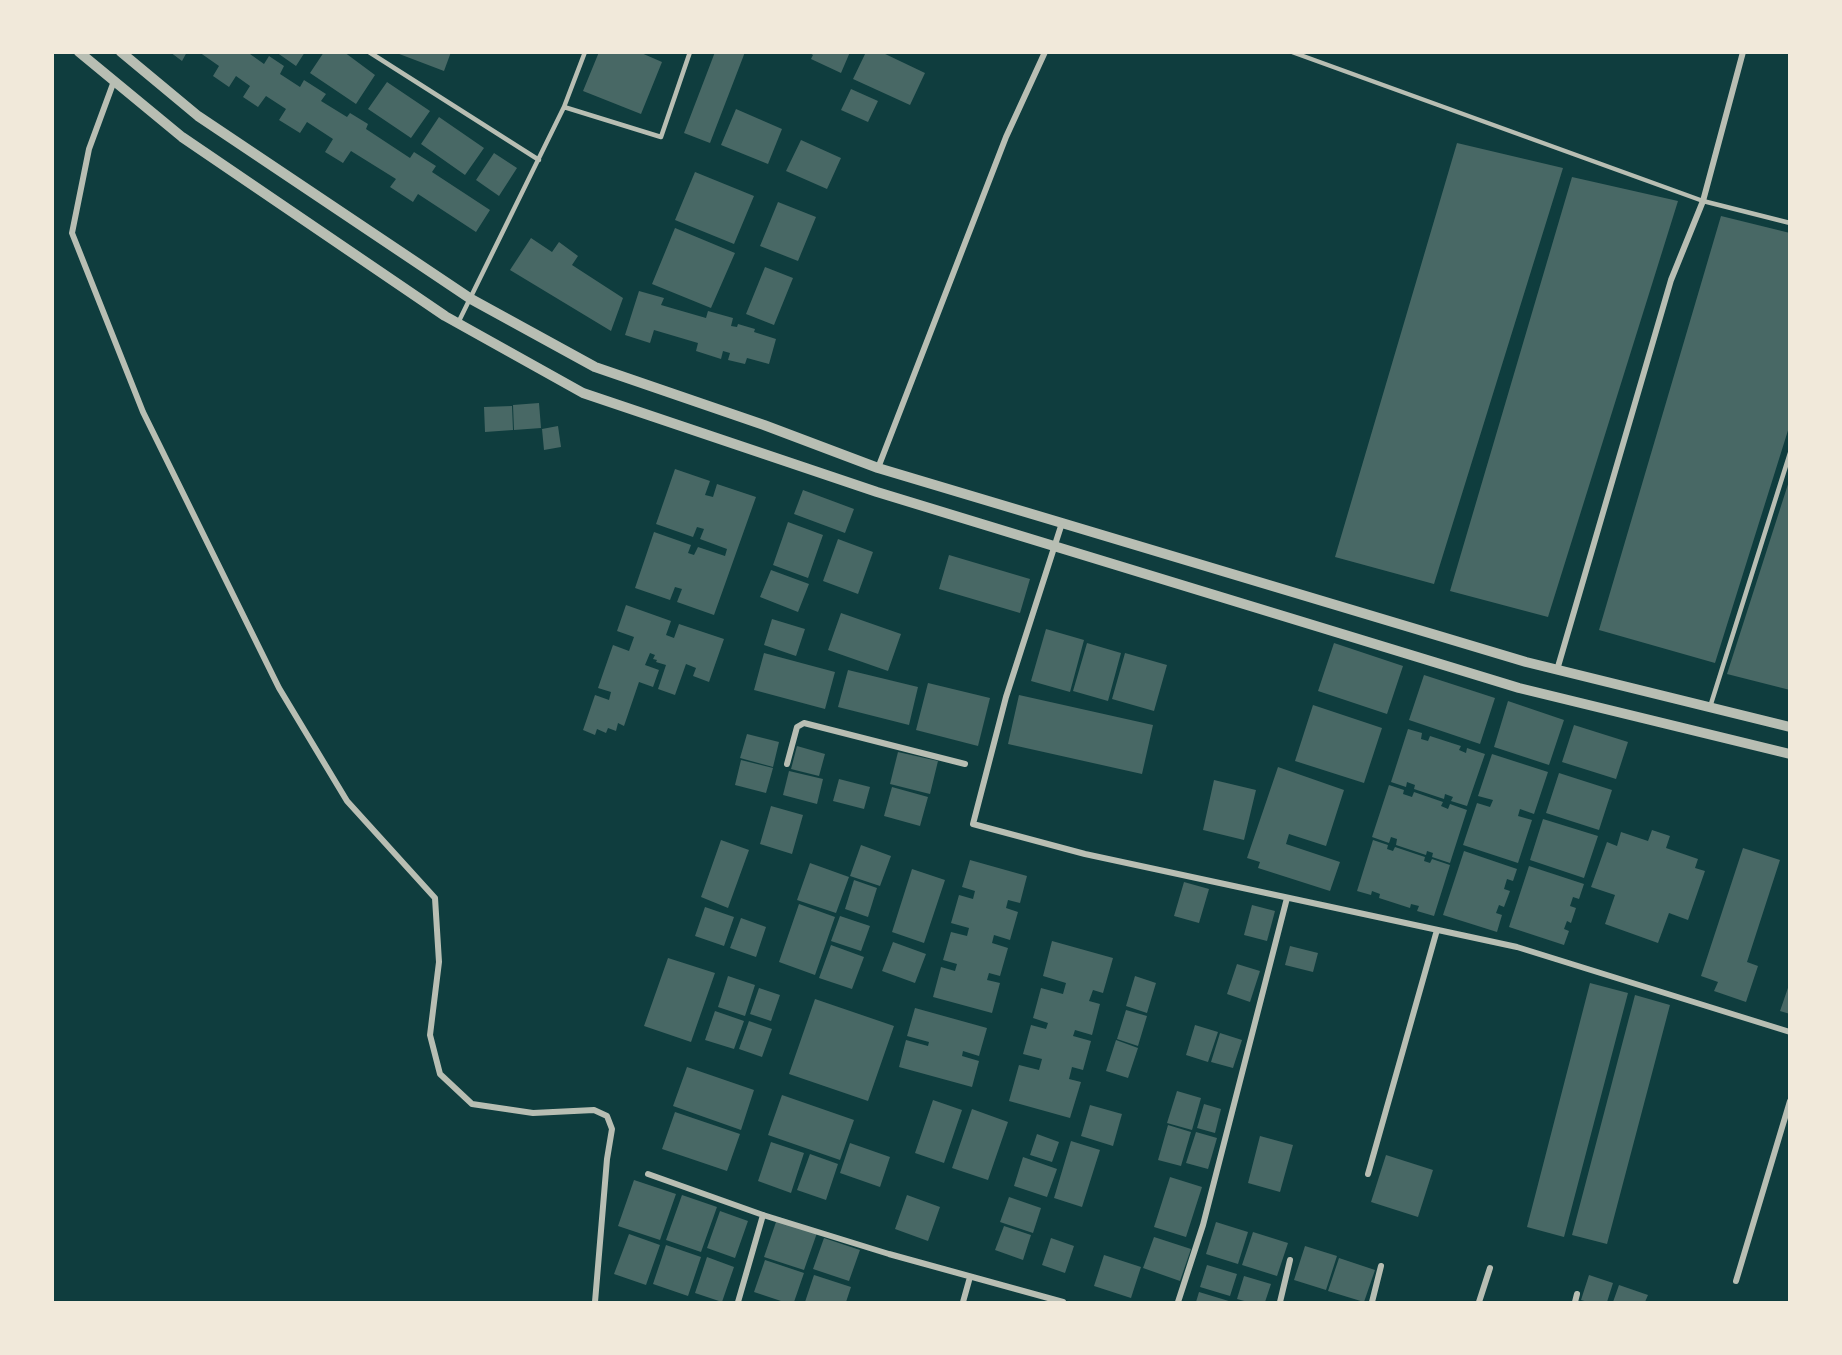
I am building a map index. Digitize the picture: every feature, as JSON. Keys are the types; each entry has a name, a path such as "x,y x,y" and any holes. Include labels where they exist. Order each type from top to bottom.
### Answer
{"street":[{"path":"79,52 182,137 458,323 583,393 877,492 1519,688 1790,754"},
{"path":"121,52 198,116 471,299 595,367 764,424 878,468 1515,659 1790,727"},
{"path":"878,468 1006,137 1045,52"},
{"path":"1557,670 1671,279 1703,201 1743,52"},
{"path":"114,81 89,149 72,233 142,412 279,688 347,801 435,898 439,962 430,1035 440,1074 472,1104 532,1113 594,1110 607,1116 612,1129 607,1159 595,1302"},
{"path":"1062,523 1006,697 974,824 1085,854 1517,947 1790,1032"},
{"path":"787,764 797,727 804,723 965,764"},
{"path":"979,767 988,770"},
{"path":"1178,1302 1203,1225 1287,898"},
{"path":"1368,1174 1437,930"},
{"path":"1736,1281 1790,1101"},
{"path":"648,1174 763,1215 970,1277 1063,1302"},
{"path":"738,1302 763,1215"},
{"path":"1280,1302 1290,1260"},
{"path":"1372,1302 1381,1266"},
{"path":"1479,1302 1490,1268"},
{"path":"963,1302 970,1277"},
{"path":"1575,1302 1577,1294"}],"lane":[{"path":"369,52 539,160"},
{"path":"458,323 564,107 585,52"},
{"path":"564,107 661,137 690,52"},
{"path":"1292,52 1703,201 1790,223"},
{"path":"1710,707 1790,453"}],"building":[{"path":"170,52 187,52 182,61"},
{"path":"199,52 251,52 250,54 264,64 269,56 284,66 280,74 300,87 304,80 326,94 321,101 347,117 350,113 368,124 366,129 410,158 414,152 436,166 432,172 490,210 476,232 418,194 413,202 390,187 396,179 351,151 343,163 325,152 333,139 307,122 300,133 279,120 286,109 266,96 258,107 243,97 250,86 236,76 229,87 213,76 219,66"},
{"path":"276,52 305,52 296,66"},
{"path":"324,52 344,52 375,75 356,104 310,73"},
{"path":"394,52 451,52 444,71"},
{"path":"599,52 639,52 662,62 641,114 583,91"},
{"path":"715,52 745,52 710,143 684,133"},
{"path":"808,52 850,52 841,73 811,59 813,55"},
{"path":"866,52 881,52 925,73 910,105 853,79"},
{"path":"387,82 430,111 411,138 368,109"},
{"path":"851,89 878,101 868,122 841,110"},
{"path":"736,109 782,129 768,164 721,145"},
{"path":"439,117 484,148 465,175 421,144"},
{"path":"801,140 841,158 827,189 786,171"},
{"path":"1457,143 1563,168 1434,584 1335,557"},
{"path":"494,153 517,168 499,196 476,180"},
{"path":"695,172 754,196 734,244 675,220"},
{"path":"1572,177 1678,201 1548,617 1450,591"},
{"path":"778,202 816,217 798,261 760,246"},
{"path":"1721,216 1790,233 1790,424 1715,663 1599,630"},
{"path":"675,228 735,253 711,308 652,284"},
{"path":"531,238 552,252 559,242 578,256 572,265 623,298 611,331 510,270"},
{"path":"765,267 793,278 774,325 746,314"},
{"path":"639,291 664,298 661,305 706,318 708,311 733,318 731,326 737,327 738,324 776,339 769,364 747,358 745,364 728,360 730,353 723,351 721,359 696,351 698,343 654,330 650,343 625,335"},
{"path":"539,403 541,428 514,430 513,405"},
{"path":"512,406 513,430 485,432 484,407"},
{"path":"558,426 561,447 544,450 542,429"},
{"path":"675,469 710,481 705,495 713,497 717,484 756,497 714,615 677,602 682,589 675,587 670,600 635,588 654,532 691,545 688,553 694,555 698,547 725,556 727,549 700,539 704,529 697,527 693,537 656,524"},
{"path":"1790,478 1790,690 1727,674"},
{"path":"803,490 854,509 845,533 794,514"},
{"path":"788,522 823,535 808,578 773,565"},
{"path":"838,539 873,552 858,594 823,581"},
{"path":"949,555 1030,579 1020,613 939,589"},
{"path":"771,570 809,584 798,612 760,597"},
{"path":"626,605 671,621 666,635 674,638 679,624 724,639 709,682 693,676 696,668 686,664 675,695 658,689 666,665 656,662 657,660 653,659 655,655 650,653 645,665 659,670 653,687 639,682 624,726 618,723 616,731 608,728 606,733 597,729 595,735 583,730 595,695 609,700 611,692 598,688 613,645 629,651 634,637 617,631"},
{"path":"841,613 901,634 888,671 828,650"},
{"path":"772,619 805,629 796,656 764,645"},
{"path":"1046,629 1084,640 1070,692 1031,681"},
{"path":"1087,643 1121,653 1108,701 1073,691"},
{"path":"1334,643 1403,666 1387,714 1318,691"},
{"path":"764,653 835,672 825,709 754,690"},
{"path":"1125,653 1167,665 1154,711 1112,699"},
{"path":"848,670 918,687 909,725 838,707"},
{"path":"1424,675 1495,698 1480,744 1409,720"},
{"path":"928,683 990,698 978,746 916,730"},
{"path":"1019,695 1153,725 1142,774 1008,744"},
{"path":"1508,701 1564,720 1549,765 1494,747"},
{"path":"1313,705 1382,728 1364,783 1295,761"},
{"path":"1574,725 1628,742 1616,779 1562,762"},
{"path":"1408,729 1422,733 1421,739 1428,741 1430,736 1461,746 1459,750 1466,753 1467,748 1485,754 1467,806 1451,801 1453,797 1445,794 1444,799 1414,789 1415,785 1407,782 1406,787 1391,782"},
{"path":"747,734 779,742 773,767 740,758"},
{"path":"797,746 825,754 819,776 791,769"},
{"path":"898,752 938,761 930,794 890,784"},
{"path":"1492,754 1548,772 1534,814 1520,809 1518,816 1532,820 1518,863 1463,845 1477,803 1490,807 1493,800 1478,796"},
{"path":"741,760 773,768 766,793 735,785"},
{"path":"1278,767 1344,790 1326,846 1289,834 1286,844 1340,862 1330,891 1258,868 1260,862 1247,858"},
{"path":"789,771 823,779 817,804 783,795"},
{"path":"1559,773 1612,790 1599,830 1546,813"},
{"path":"839,779 870,787 864,809 833,801"},
{"path":"1214,780 1256,790 1244,840 1203,830"},
{"path":"1389,785 1404,790 1403,794 1412,797 1414,792 1443,802 1441,806 1448,809 1450,804 1467,810 1450,863 1432,857 1433,853 1427,851 1426,855 1396,845 1397,839 1391,837 1389,843 1372,837"},
{"path":"892,787 928,797 920,826 884,816"},
{"path":"771,806 803,815 792,854 760,844"},
{"path":"1543,819 1598,836 1584,878 1530,860"},
{"path":"1652,830 1670,836 1666,848 1698,859 1695,868 1705,871 1688,920 1669,913 1658,943 1605,924 1615,895 1591,887 1607,842 1617,846 1621,832 1648,841"},
{"path":"721,840 749,850 728,908 701,897"},
{"path":"1373,840 1388,845 1387,849 1393,851 1395,847 1425,857 1424,861 1430,863 1432,859 1450,865 1434,916 1417,911 1419,906 1411,904 1410,908 1379,898 1380,894 1372,891 1371,895 1357,891"},
{"path":"861,845 891,856 880,886 850,876"},
{"path":"1743,848 1780,860 1747,962 1758,966 1746,1002 1714,991 1718,982 1701,976"},
{"path":"1464,851 1517,869 1513,881 1507,879 1504,889 1510,891 1504,907 1499,905 1496,913 1502,915 1497,932 1443,915"},
{"path":"970,860 1027,876 1020,903 1008,900 1006,908 1018,912 1010,940 994,935 992,943 1008,948 1000,976 989,973 987,980 1000,983 992,1013 933,997 941,967 955,971 957,964 943,960 951,932 967,936 969,928 951,923 959,895 973,899 975,891 962,887"},
{"path":"810,863 849,877 836,913 797,900"},
{"path":"1529,866 1584,884 1579,899 1573,897 1570,906 1576,908 1571,923 1567,921 1564,929 1569,931 1564,945 1509,927"},
{"path":"912,869 945,880 924,943 892,932"},
{"path":"854,880 877,888 868,917 845,909"},
{"path":"1184,882 1209,889 1199,923 1174,916"},
{"path":"799,904 835,917 815,975 779,962"},
{"path":"1252,905 1275,911 1267,941 1244,935"},
{"path":"705,907 734,917 724,946 695,936"},
{"path":"840,916 870,926 861,951 831,941"},
{"path":"741,918 766,927 756,957 730,948"},
{"path":"1052,941 1113,958 1103,993 1093,990 1089,1001 1100,1004 1092,1035 1075,1030 1073,1036 1091,1041 1083,1070 1072,1067 1069,1079 1081,1082 1070,1118 1009,1101 1019,1065 1039,1070 1042,1059 1023,1054 1031,1025 1046,1029 1048,1023 1033,1018 1041,988 1063,994 1066,983 1043,976"},
{"path":"893,942 926,954 915,983 882,971"},
{"path":"831,945 864,957 852,989 819,978"},
{"path":"1290,946 1318,953 1313,972 1285,965"},
{"path":"668,958 715,973 691,1042 644,1026"},
{"path":"1237,964 1260,971 1250,1002 1227,994"},
{"path":"728,976 755,985 745,1016 718,1007"},
{"path":"1135,976 1156,983 1147,1013 1126,1006"},
{"path":"1790,982 1790,1014 1780,1011"},
{"path":"1590,983 1628,993 1564,1237 1527,1227"},
{"path":"759,988 780,995 771,1021 750,1014"},
{"path":"1635,995 1670,1005 1607,1244 1572,1235"},
{"path":"815,999 894,1026 868,1101 789,1074"},
{"path":"915,1008 987,1028 979,1056 963,1051 962,1056 979,1061 972,1087 899,1067 906,1040 928,1046 929,1042 907,1036"},
{"path":"1126,1010 1147,1016 1138,1046 1117,1039"},
{"path":"715,1011 744,1021 734,1049 705,1040"},
{"path":"749,1021 772,1029 762,1057 739,1049"},
{"path":"1195,1025 1218,1032 1208,1062 1186,1055"},
{"path":"1220,1033 1242,1040 1233,1068 1211,1062"},
{"path":"1116,1040 1138,1048 1128,1078 1106,1071"},
{"path":"687,1067 754,1090 741,1130 673,1106"},
{"path":"1177,1091 1201,1098 1192,1130 1167,1123"},
{"path":"782,1095 854,1120 840,1160 768,1135"},
{"path":"933,1100 962,1110 944,1163 915,1153"},
{"path":"1204,1104 1221,1109 1215,1133 1197,1128"},
{"path":"1090,1105 1122,1114 1113,1146 1081,1136"},
{"path":"972,1109 1008,1122 988,1180 952,1168"},
{"path":"675,1112 740,1134 727,1171 662,1149"},
{"path":"1168,1125 1191,1132 1181,1166 1158,1160"},
{"path":"1196,1132 1217,1138 1208,1169 1186,1163"},
{"path":"1037,1134 1059,1142 1052,1162 1030,1155"},
{"path":"1260,1136 1293,1145 1280,1192 1248,1183"},
{"path":"1071,1141 1100,1150 1082,1207 1054,1198"},
{"path":"771,1142 804,1153 791,1193 758,1181"},
{"path":"850,1143 890,1157 880,1187 840,1173"},
{"path":"810,1154 838,1164 826,1200 797,1190"},
{"path":"1386,1155 1433,1170 1418,1217 1371,1202"},
{"path":"1023,1157 1057,1169 1047,1197 1014,1186"},
{"path":"1170,1177 1202,1187 1186,1237 1154,1227"},
{"path":"634,1180 676,1194 660,1240 618,1226"},
{"path":"682,1195 717,1207 701,1252 666,1240"},
{"path":"907,1195 940,1207 928,1241 895,1229"},
{"path":"1009,1197 1041,1208 1033,1233 1000,1222"},
{"path":"720,1211 748,1221 735,1258 707,1248"},
{"path":"777,1219 817,1233 804,1270 764,1257"},
{"path":"1216,1222 1248,1232 1238,1264 1206,1254"},
{"path":"1004,1226 1031,1235 1023,1260 995,1250"},
{"path":"1253,1232 1288,1243 1277,1276 1242,1265"},
{"path":"629,1234 660,1245 646,1285 614,1274"},
{"path":"1154,1237 1191,1249 1180,1281 1143,1268"},
{"path":"824,1238 860,1250 849,1281 813,1269"},
{"path":"1051,1238 1074,1246 1065,1273 1042,1265"},
{"path":"666,1245 701,1257 688,1296 653,1284"},
{"path":"1305,1246 1337,1256 1326,1290 1294,1280"},
{"path":"1104,1255 1141,1267 1131,1298 1094,1286"},
{"path":"707,1257 734,1267 722,1302 695,1293"},
{"path":"1339,1258 1375,1270 1364,1302 1328,1291"},
{"path":"765,1260 804,1273 794,1302 784,1302 754,1292"},
{"path":"1207,1265 1237,1274 1230,1296 1200,1287"},
{"path":"814,1275 851,1287 846,1302 805,1302"},
{"path":"1589,1275 1613,1283 1607,1302 1581,1300"},
{"path":"1244,1276 1271,1284 1265,1302 1248,1302 1237,1299"},
{"path":"1619,1285 1648,1295 1645,1302 1613,1302"},
{"path":"1199,1292 1232,1302 1196,1302"}]}
